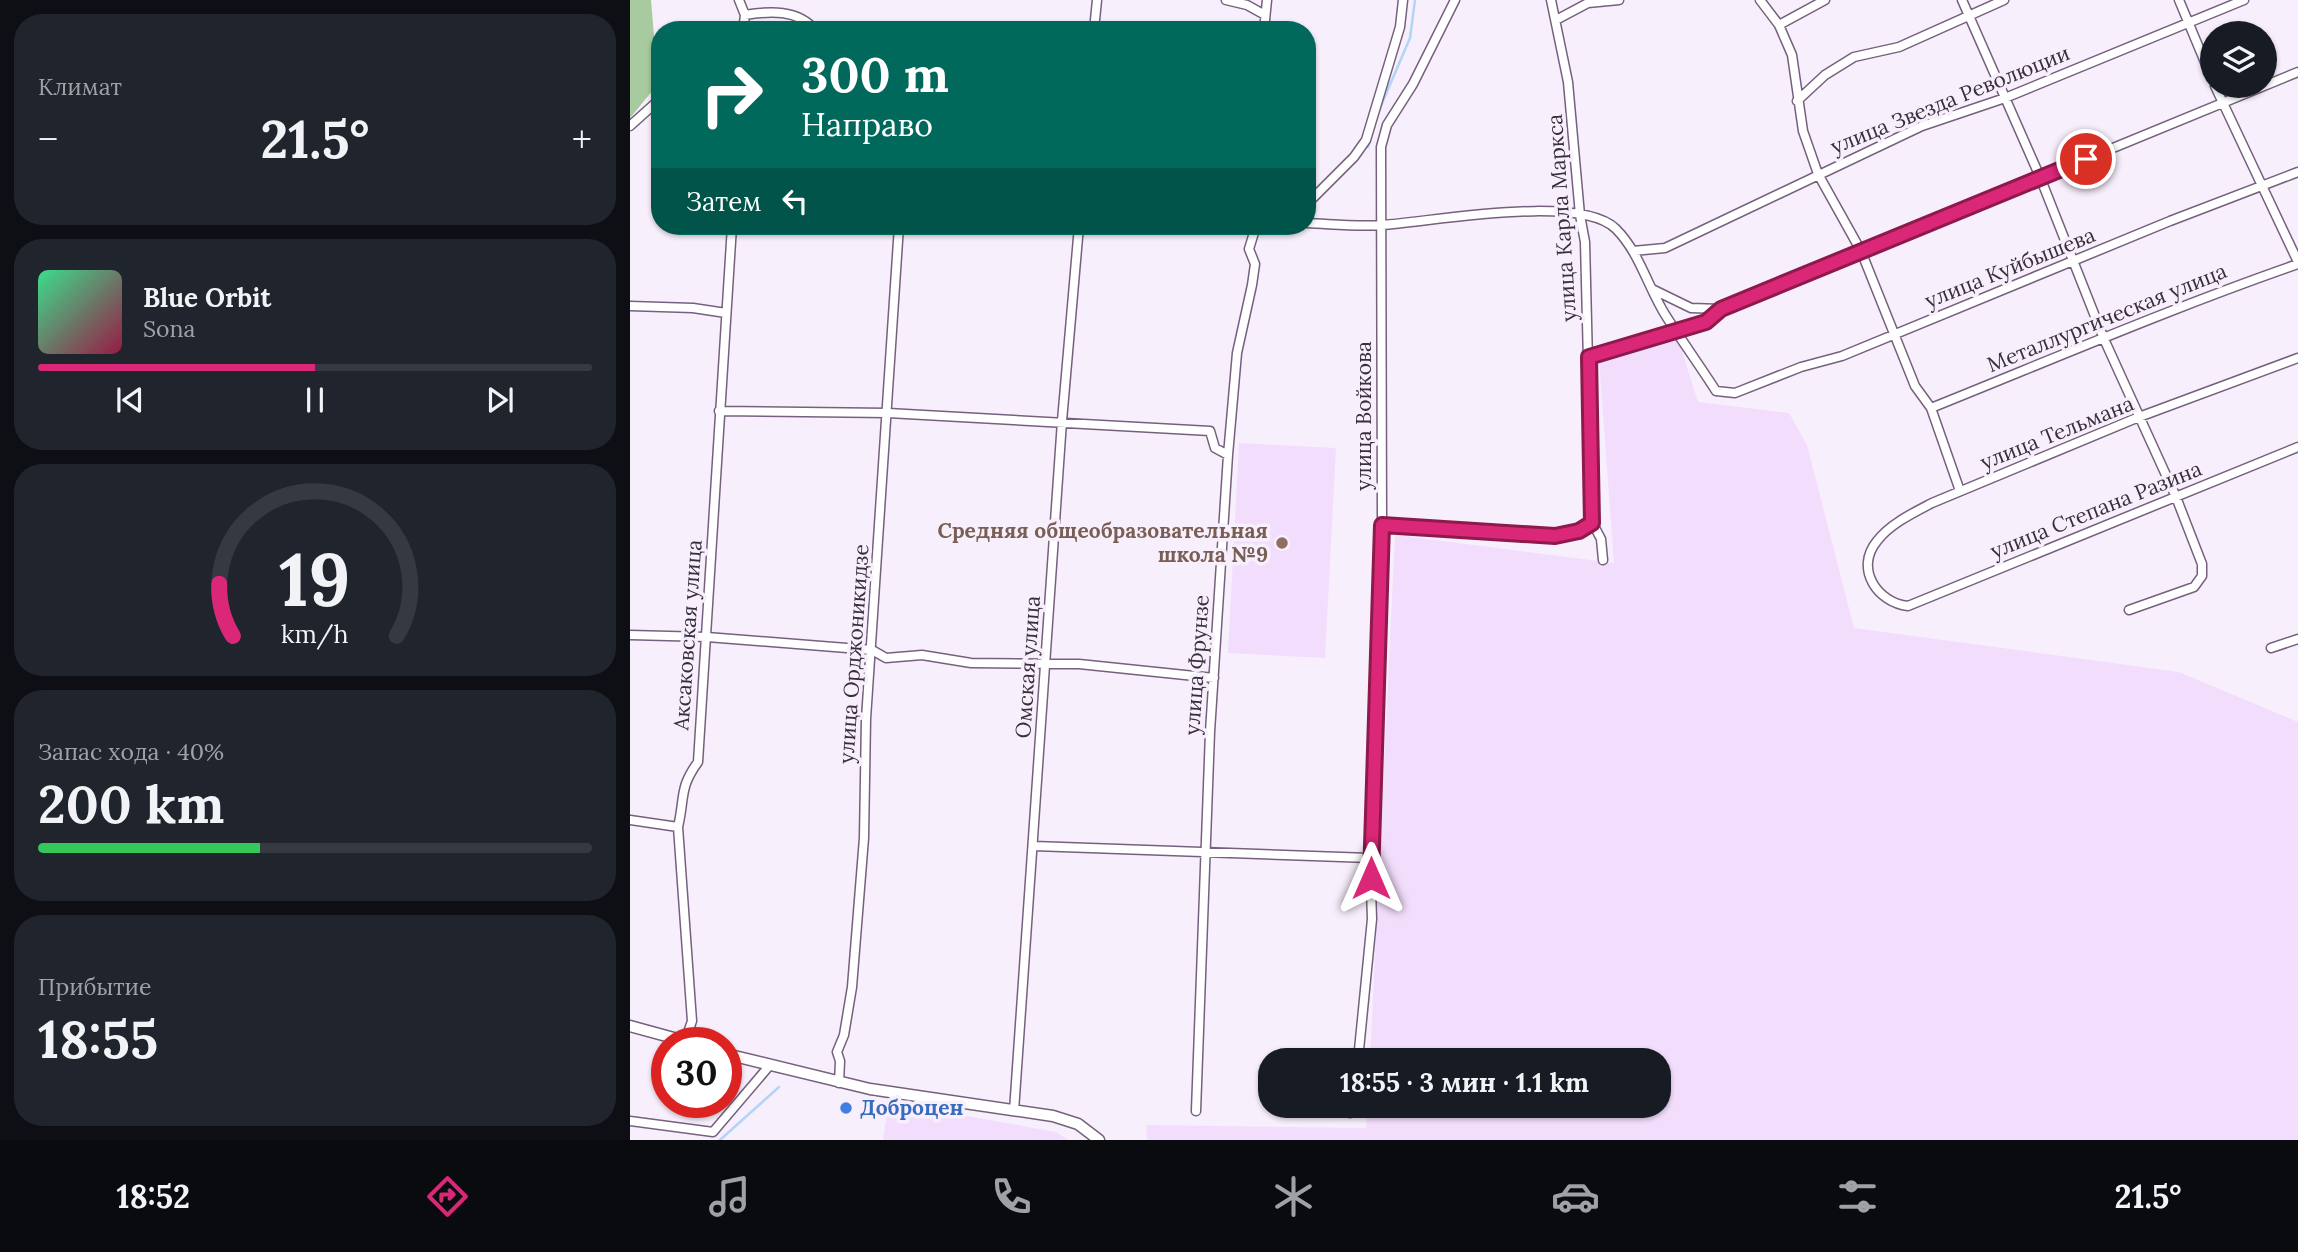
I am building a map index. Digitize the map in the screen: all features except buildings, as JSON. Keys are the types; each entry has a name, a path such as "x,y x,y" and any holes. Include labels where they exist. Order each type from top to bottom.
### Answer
{"street":[{"path":"739,0 745,15 744,21"},
{"path":"1095,21 1097,0"},
{"path":"1226,0 1247,5 1265,15"},
{"path":"1265,21 1267,0"},
{"path":"1316,195 1354,157 1366,140 1400,27 1400,0"},
{"name":"улица Войкова","path":"1359,1048 1372,919 1370,858 1382,525 1381,147 1387,125 1413,84 1421,61 1447,20 1455,0"},
{"name":"улица Карла Маркса","path":"1551,0 1574,127 1580,215 1586,242 1592,523 1601,539 1603,560"},
{"path":"1556,20 1588,3 1619,0"},
{"path":"1760,0 1779,25 1792,55 1803,131 1818,174 1861,251 1915,386 1931,408 1960,491"},
{"path":"1779,25 1825,0"},
{"path":"1962,0 2040,177 2104,339 2198,551 2202,576 2194,587 2129,610"},
{"path":"1797,101 1825,75 1854,57 1899,47 2004,0"},
{"path":"2179,0 2200,51"},
{"name":"улица Звезда Революции","path":"1633,251 1665,248 1922,126 2005,99 2073,68 2189,25 2244,0"},
{"path":"745,15 784,13 802,17 806,21"},
{"path":"1589,357 1706,322 1721,309 2298,72"},
{"path":"2220,98 2298,263"},
{"path":"630,126 651,107"},
{"name":"улица Куйбышева","path":"1676,330 1716,391 1735,393 1893,336 2298,172"},
{"path":"1316,223 1380,225 1486,212 1599,218 1615,228 1633,251 1676,330"},
{"name":"Аксаковская улица","path":"691,1027 678,827 684,801 682,784 698,762 699,709 708,637 719,411 731,235"},
{"name":"улица Орджоникидзе","path":"839,1083 841,1061 837,1052 844,1035 852,987 864,838 863,774 898,235"},
{"name":"Омская улица","path":"1014,1111 1062,421 1078,235"},
{"name":"улица Фрунзе","path":"1196,1111 1214,678 1228,455 1237,353 1254,274 1255,264 1249,257 1253,235"},
{"name":"Металлургическая улица","path":"1931,408 2104,339 2184,303 2298,263"},
{"path":"1652,289 1691,308 1721,309"},
{"path":"630,306 693,308 726,313"},
{"name":"улица Тельмана","path":"1908,606 1894,604 1883,598 1871,581 1871,552 1877,540 1907,516 1960,491 2139,417 2298,358"},
{"path":"719,411 888,412 958,419 1062,421 1210,431 1215,448 1228,455"},
{"name":"улица Степана Разина","path":"1908,606 2298,447"},
{"path":"1382,525 1555,536 1579,531 1592,523"},
{"path":"630,635 708,637 872,650 886,658 922,655 971,663 1079,664 1214,678"},
{"path":"2271,648 2298,639"},
{"path":"630,820 678,827"},
{"path":"1034,846 1370,858"},
{"path":"630,1026 651,1032"},
{"path":"742,1058 839,1083 1053,1116 1078,1124 1100,1140"},
{"path":"630,1121 713,1132 770,1066"}],"shaded area":[{"path":"1677,335 1698,402 1789,413 1807,445 1854,628 2179,672 2298,722 2298,1140 1147,1140 1146,1125 1366,1128 1367,1118 1671,1118 1671,1048 1371,1048 1395,535 1614,563 1599,360"},
{"name":"Средняя общеобразовательная школа №9","path":"1239,443 1336,448 1325,658 1228,653"},
{"path":"889,1102 1056,1132 1068,1140 883,1140"}],"green space":[{"path":"630,0 651,0 651,92 630,118"}],"waterway":[{"path":"1377,115 1410,38 1415,0"},
{"path":"1368,147 1370,139"},
{"path":"720,1140 779,1087"}],"place":[{"name":"Средняя общеобразовательная школа №9","path":"1282,543"},
{"name":"Доброцен","path":"846,1108"}],"route":[{"path":"1371,878 1382,525 1555,536 1579,531 1592,523 1589,357 1706,322 1721,309 2086,159"}]}
